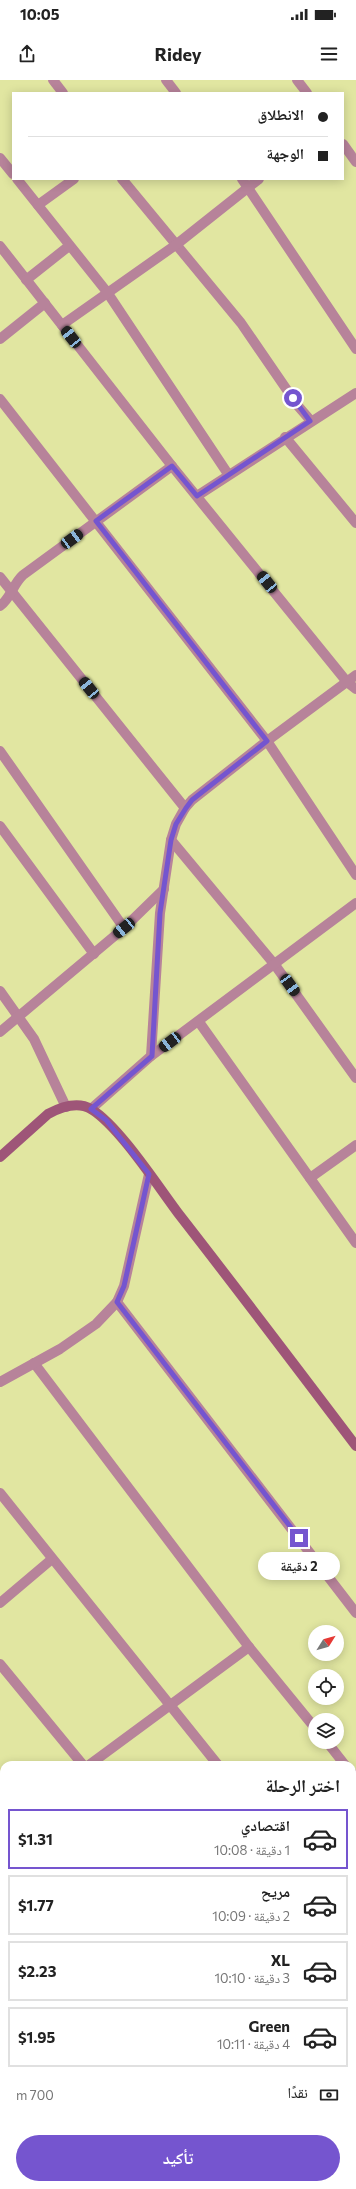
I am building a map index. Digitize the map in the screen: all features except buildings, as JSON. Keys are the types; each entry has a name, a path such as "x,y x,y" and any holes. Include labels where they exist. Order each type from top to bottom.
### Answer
{"main road":[{"path":"0,1157 48,1114 66,1107 83,1106 91,1109 106,1120 149,1174 356,1446"}],"street":[{"path":"53,80 62,92"},
{"path":"166,80 175,92"},
{"path":"297,80 306,92"},
{"path":"344,145 356,162"},
{"path":"0,158 12,173"},
{"path":"18,180 107,292 228,474"},
{"path":"38,205 73,180"},
{"path":"123,180 241,323 310,421"},
{"path":"62,325 176,244 245,183 256,180"},
{"path":"245,183 356,349"},
{"path":"0,246 172,466 347,682 356,689"},
{"path":"26,280 69,246"},
{"path":"0,339 45,303"},
{"path":"197,496 228,474 356,393"},
{"path":"0,399 267,741 356,875"},
{"path":"285,438 356,523"},
{"path":"0,606 12,592 16,582 23,575 172,466"},
{"path":"0,577 186,808"},
{"path":"152,1056 157,956 171,840 176,824 186,808 267,741 356,675"},
{"path":"0,751 124,928"},
{"path":"0,826 94,954"},
{"path":"171,840 275,965 356,1078"},
{"path":"0,1032 19,1018 124,928 164,889"},
{"path":"91,1109 152,1056 356,903"},
{"path":"0,990 44,1058 66,1107"},
{"path":"199,1022 356,1243"},
{"path":"310,1178 356,1145"},
{"path":"0,1382 60,1349 96,1324 117,1302 124,1286 149,1174"},
{"path":"117,1302 356,1613"},
{"path":"34,1363 249,1647 308,1719"},
{"path":"0,1493 215,1761"},
{"path":"0,1603 52,1559"},
{"path":"94,1761 249,1647"},
{"path":"0,1664 80,1761"},
{"path":"332,1749 342,1761"}],"route":[{"path":"293,398 310,421 197,496 172,466 96,521 267,741 192,800 176,824 171,840 160,913 152,1056 91,1109 106,1120 149,1174 138,1216 124,1286 121,1296 117,1302 299,1538"}]}
